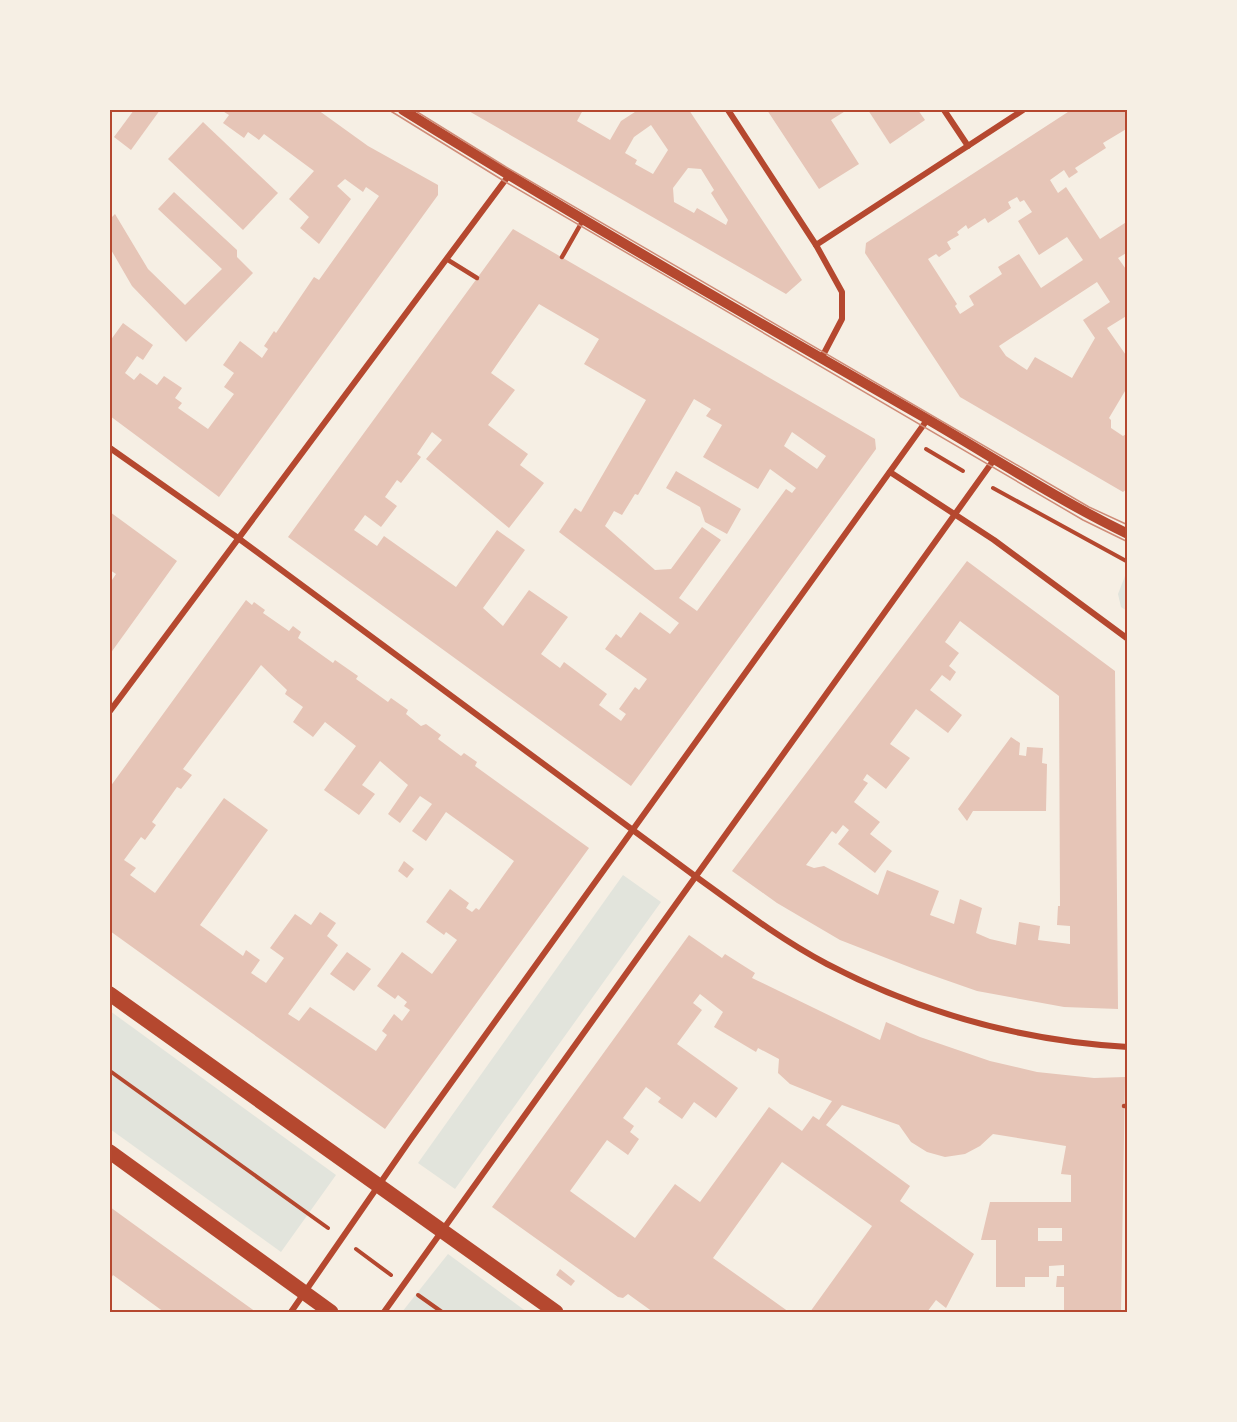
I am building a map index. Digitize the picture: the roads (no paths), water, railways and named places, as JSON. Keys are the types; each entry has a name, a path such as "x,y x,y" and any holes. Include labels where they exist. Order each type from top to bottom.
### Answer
{"main road":[{"path":"110,994 556,1312"},
{"path":"110,1152 331,1312"}],"street":[{"path":"403,110 509,176 927,420 993,461 1128,534"},
{"path":"728,110 816,245 842,292 842,319 821,360"},
{"path":"944,110 968,146"},
{"path":"816,245 1023,110"},
{"path":"110,711 509,176"},
{"path":"291,1312 379,1184 927,420"},
{"path":"110,448 238,538 694,876 767,928 817,958 899,996 969,1022 1077,1044 1128,1047"},
{"path":"384,1312 441,1229 993,461"},
{"path":"890,472 954,514 1128,639"}],"lane":[{"path":"562,257 583,220"},
{"path":"448,260 477,278"}],"tram line":[{"path":"389,110 504,181 1083,520 1128,542"},
{"path":"414,110 506,167 1089,507 1128,525"}]}
